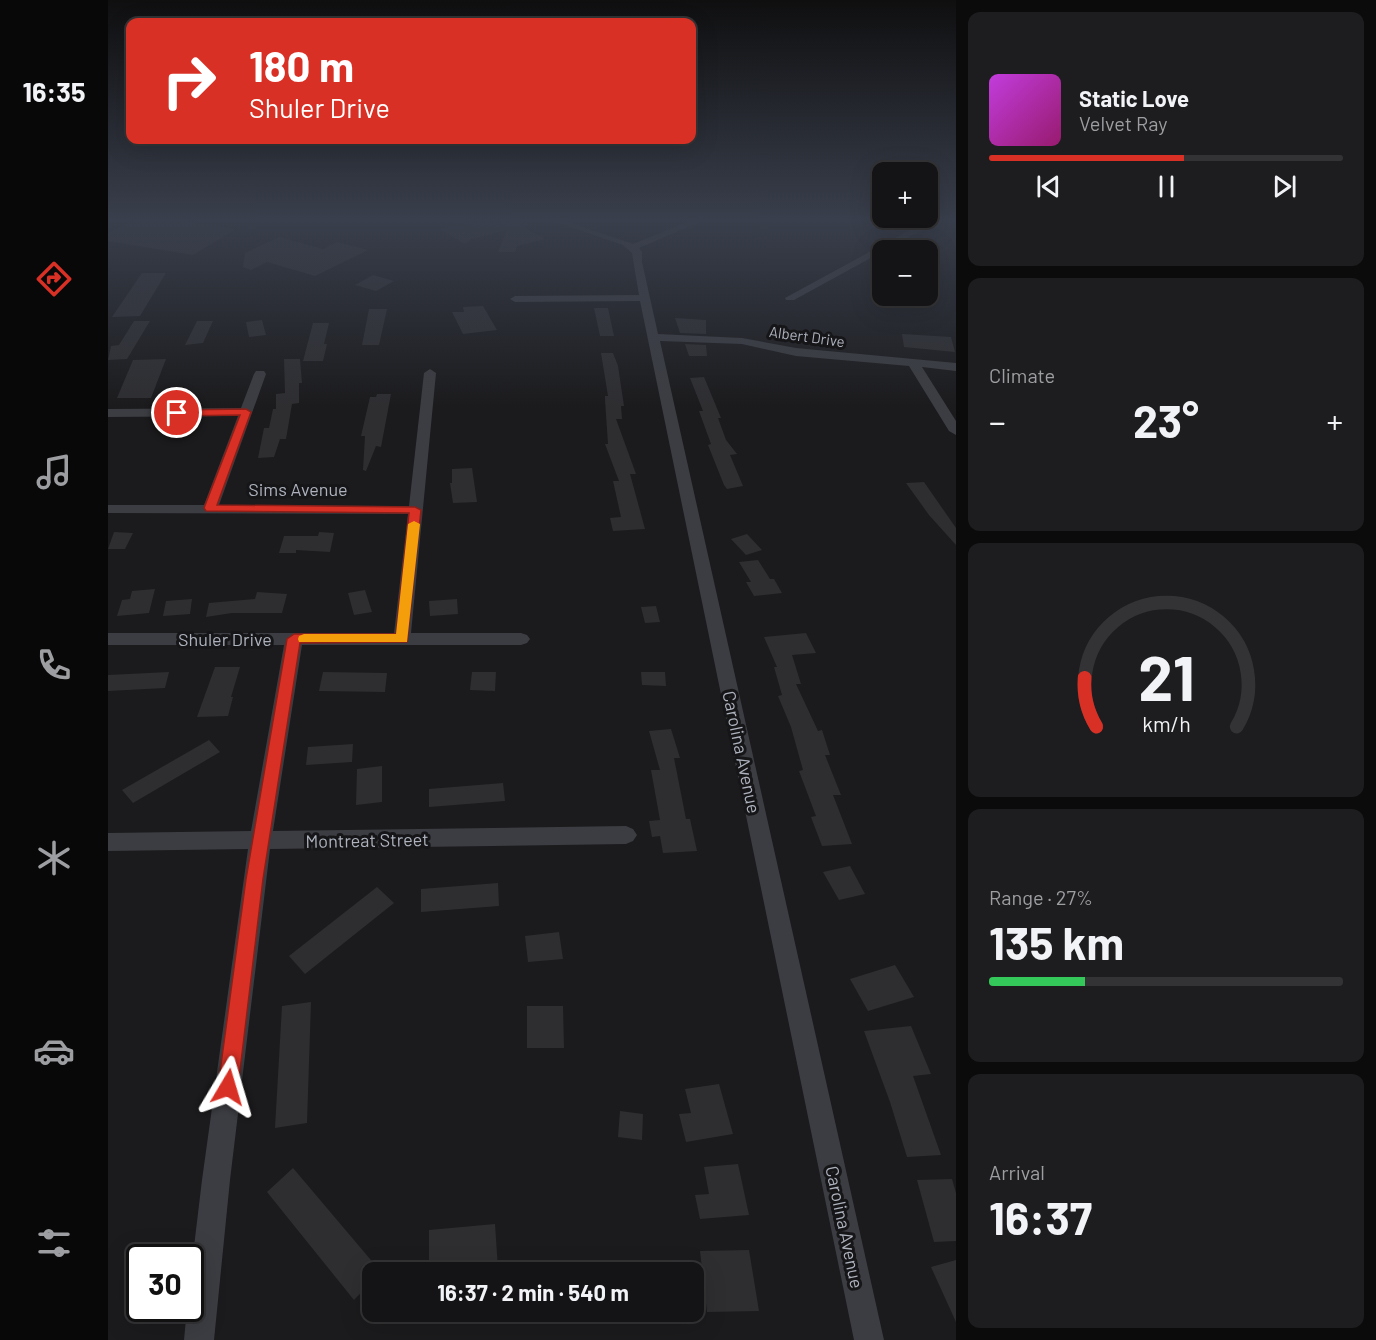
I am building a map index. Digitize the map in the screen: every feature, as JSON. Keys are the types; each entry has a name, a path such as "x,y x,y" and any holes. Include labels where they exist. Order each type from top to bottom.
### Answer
{"street":[{"name":"Carolina Avenue","path":"642,283 869,1340"},
{"path":"790,298 819,283"},
{"path":"515,299 645,298"},
{"name":"Albert Drive","path":"653,337 742,341 796,352 956,367"},
{"path":"913,363 956,431"},
{"path":"402,639 430,373"},
{"path":"210,508 260,374"},
{"path":"108,413 246,412"},
{"name":"Sims Avenue","path":"108,509 415,510"},
{"name":"Shuler Drive","path":"108,639 521,639"},
{"path":"199,1340 216,1180 261,841 294,639"},
{"name":"Montreat Street","path":"108,842 626,835"}],"building":[{"path":"135,283 160,283 140,316 112,317"},
{"path":"359,283 391,283 376,291 355,285"},
{"path":"483,306 497,330 463,334 452,312 464,312 463,307"},
{"path":"594,308 608,308 614,336 600,336"},
{"path":"369,309 387,309 379,345 362,345"},
{"path":"675,318 706,320 706,334 680,333"},
{"path":"262,320 266,335 249,337 246,322"},
{"path":"134,321 150,321 127,359 108,360 111,346 119,345"},
{"path":"197,321 213,321 203,343 185,345"},
{"path":"313,323 329,323 323,361 303,361"},
{"path":"902,334 951,337 955,352 904,347"},
{"path":"685,344 706,345 707,356 689,356"},
{"path":"601,353 613,353 618,366 624,406 621,406 622,419 616,419 636,474 630,474 645,529 613,531 610,518 621,517 613,481 619,481 605,444 608,444 605,396 608,396"},
{"path":"166,359 151,398 117,398 133,360"},
{"path":"284,359 300,359 302,383 299,383 299,403 292,404 286,439 280,439 274,457 258,458 264,428 269,428 273,409 276,409 276,394 285,393"},
{"path":"704,377 721,418 718,418 726,440 737,454 730,455 743,486 727,489 708,445 711,444 699,411 703,411 690,378"},
{"path":"377,394 391,394 381,447 376,446 366,471 363,470 365,436 361,436 370,397 376,397"},
{"path":"472,468 477,502 453,503 450,483 452,483 452,469"},
{"path":"924,482 956,528 956,545 929,515 906,483"},
{"path":"114,532 133,533 125,549 108,549"},
{"path":"319,532 334,533 330,552 296,550 296,553 279,553 284,536 318,536"},
{"path":"747,534 762,550 746,555 731,539"},
{"path":"758,560 782,593 754,596 746,582 751,582 739,562"},
{"path":"155,589 149,613 117,616 122,600 130,599 132,591"},
{"path":"365,590 372,612 354,615 348,593"},
{"path":"257,592 287,594 282,613 232,613 206,617 209,603 255,599"},
{"path":"192,599 190,614 163,616 166,601"},
{"path":"457,599 458,614 430,616 429,601"},
{"path":"656,606 660,622 645,623 641,607"},
{"path":"806,633 816,653 792,655 801,684 796,684 818,731 822,730 830,755 825,755 841,795 833,795 852,844 822,846 811,817 816,816 799,771 803,770 791,727 778,696 782,695 774,667 777,667 764,637"},
{"path":"215,667 240,667 228,716 197,717"},
{"path":"169,672 165,688 108,691 108,675"},
{"path":"323,672 387,673 385,692 319,691"},
{"path":"472,672 496,672 495,691 470,690"},
{"path":"641,672 665,672 666,686 642,685"},
{"path":"671,729 680,758 674,758 686,819 690,819 697,851 663,853 660,836 652,837 649,821 660,820 651,770 660,770 649,731"},
{"path":"209,740 220,752 133,803 122,790"},
{"path":"353,744 352,762 306,765 308,747"},
{"path":"382,766 382,802 356,805 357,769"},
{"path":"503,783 505,801 429,807 429,789"},
{"path":"850,866 865,894 839,900 823,872"},
{"path":"498,883 499,906 421,912 421,889"},
{"path":"377,887 394,903 305,974 289,956"},
{"path":"559,932 563,959 528,962 525,936"},
{"path":"895,965 914,997 868,1011 850,979"},
{"path":"311,1002 307,1123 275,1128 282,1006"},
{"path":"527,1006 563,1006 564,1048 527,1048"},
{"path":"911,1026 931,1074 913,1076 941,1155 907,1157 864,1031"},
{"path":"719,1084 733,1134 686,1142 679,1114 691,1113 685,1089"},
{"path":"620,1111 643,1114 642,1140 618,1137"},
{"path":"738,1164 749,1215 700,1219 695,1195 709,1194 704,1167"},
{"path":"293,1168 373,1262 362,1262 362,1292 354,1300 267,1192"},
{"path":"952,1179 956,1193 956,1241 934,1242 917,1180"},
{"path":"495,1224 498,1262 429,1262 429,1230"},
{"path":"749,1250 759,1311 707,1312 704,1262 701,1262 700,1251"},
{"path":"956,1260 956,1322 931,1267"}],"slow traffic":[{"path":"304,639 402,639 414,524"}],"route":[{"path":"177,413 246,412 210,508 415,510 402,639 294,639 254,879 228,1087"}]}
